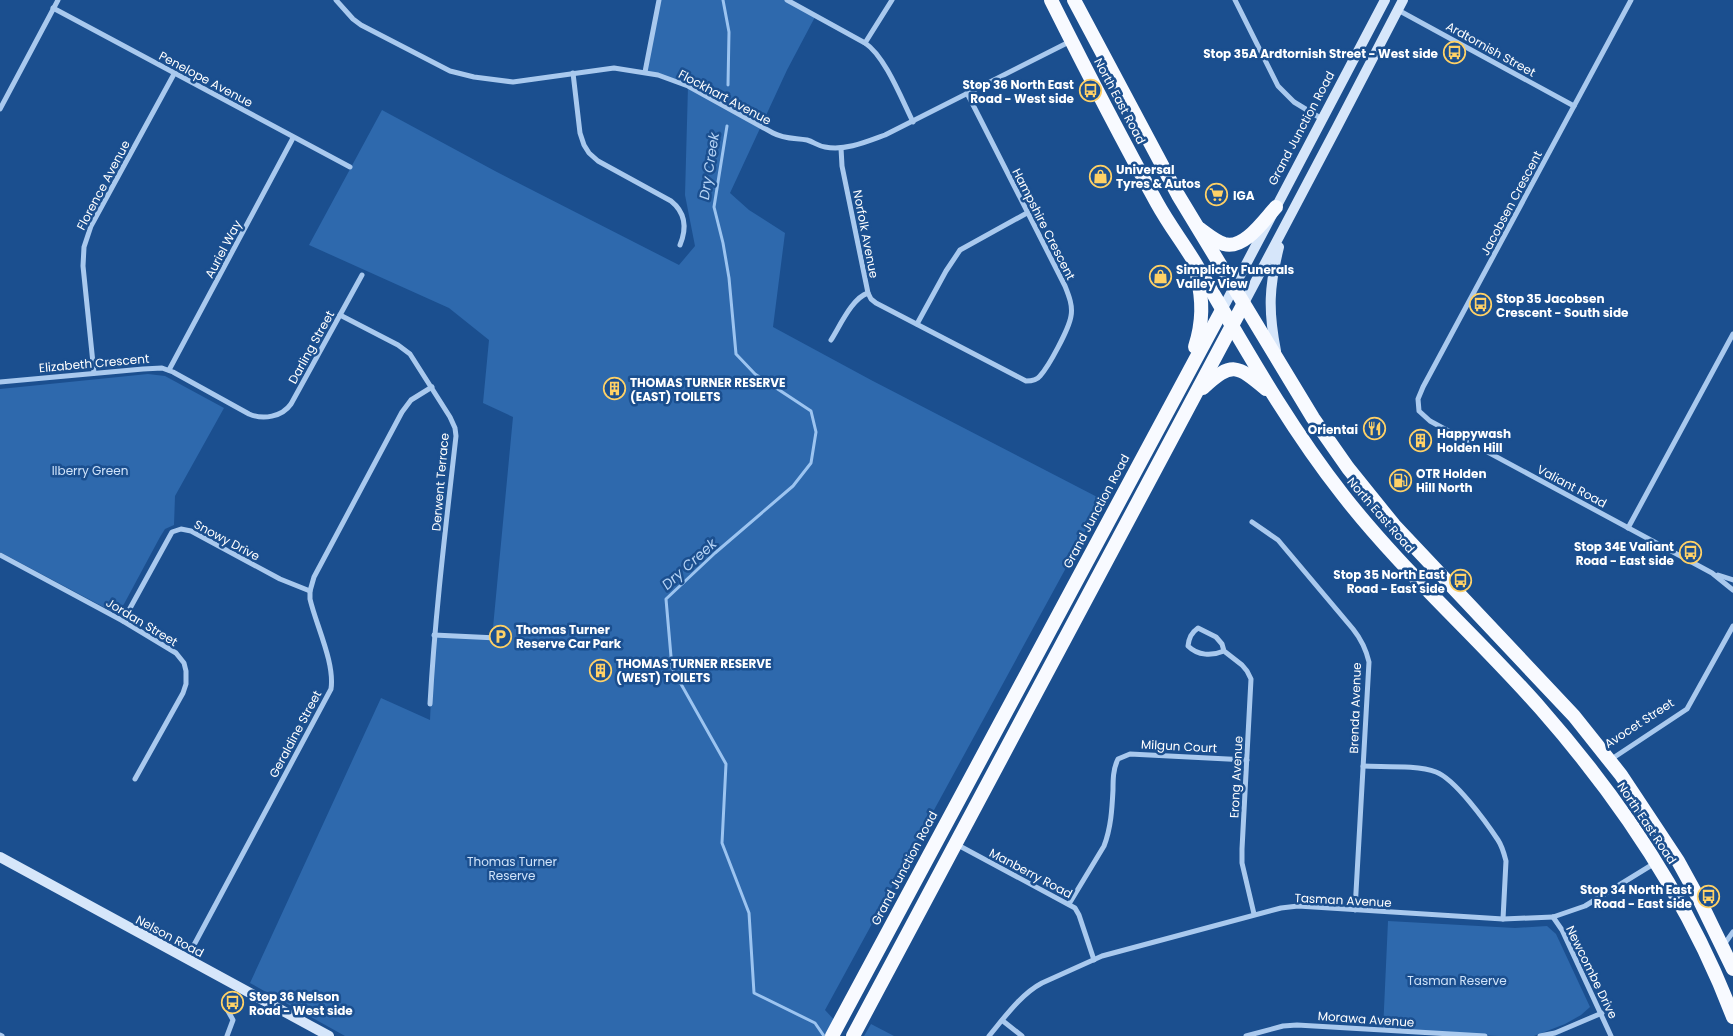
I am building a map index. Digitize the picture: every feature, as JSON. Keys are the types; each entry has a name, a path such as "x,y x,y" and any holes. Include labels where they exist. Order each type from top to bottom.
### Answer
{"highway":[{"name":"North East Road","path":"1051,0 1157,203 1274,396 1326,473 1369,526 1540,708 1607,790 1656,862 1699,939 1733,1017"},
{"name":"North East Road","path":"1076,4 1197,228 1312,418 1394,525 1574,716 1610,760 1678,861 1733,969"},
{"path":"1076,4 1078,24 1071,40 1080,41 1100,49"},
{"path":"1197,228 1222,243 1232,245 1246,239 1276,208"},
{"path":"1181,385 1200,331 1202,313 1201,290 1194,262"},
{"path":"853,1036 1243,304"},
{"name":"Grand Junction Road","path":"832,1035 1222,310"},
{"path":"1194,397 1217,375 1235,368 1248,374 1274,396"},
{"path":"1106,523 1122,531"},
{"name":"Avocet Street","path":"1576,750 1593,758 1610,760"},
{"path":"1607,790 1606,774 1610,760"},
{"path":"939,835 956,844"},
{"path":"1699,939 1723,947 1718,965 1720,986"}],"main road":[{"path":"1243,304 1282,234 1403,0"},
{"name":"Grand Junction Road","path":"1222,310 1384,1"},
{"path":"1384,1 1398,10"},
{"path":"1323,120 1338,127"},
{"path":"1278,362 1270,304 1273,271 1282,234"},
{"name":"Nelson Road","path":"0,857 329,1036"}],"street":[{"path":"0,109 58,0"},
{"name":"Flockhart Avenue","path":"336,0 361,26 455,73 509,82 614,68 645,72 668,78 689,87 767,131 785,138 810,141 821,147 841,148 871,140 913,122 1071,40"},
{"path":"645,72 659,0"},
{"path":"787,0 865,43 874,50 913,122"},
{"path":"865,43 892,0"},
{"path":"1235,0 1278,86 1294,102 1323,120"},
{"name":"Jacobsen Crescent","path":"1423,416 1419,411 1418,400 1423,387 1632,0"},
{"name":"Penelope Avenue","path":"53,8 350,167"},
{"name":"Ardtornish Street","path":"1398,10 1574,106"},
{"path":"573,73 579,126 586,148 598,161 670,200 676,206 682,214 685,223 684,235 680,246"},
{"name":"Florence Avenue","path":"94,373 83,274 85,241 91,226 174,74"},
{"name":"Hampshire Crescent","path":"868,293 876,303 1020,379 1032,381 1039,377 1066,330 1072,308 1062,279 967,94"},
{"name":"Auriel Way","path":"169,370 293,138"},
{"name":"Norfolk Avenue","path":"831,340 854,303 860,296 868,293 842,166 841,148"},
{"path":"917,324 946,270 960,250 1027,213"},
{"name":"Darling Street","path":"268,417 284,412 288,408 362,275"},
{"name":"Derwent Terrace","path":"340,315 405,350 412,357 452,421 456,436 434,634 430,704"},
{"path":"1628,528 1733,334"},
{"name":"Elizabeth Crescent","path":"0,382 152,368 169,370 249,414 261,418 268,417"},
{"name":"Geraldine Street","path":"188,958 331,689 331,673 311,603 310,591 316,571 402,412 411,400 432,387"},
{"name":"Valiant Road","path":"1423,416 1712,574 1733,590"},
{"name":"Brenda Avenue","path":"1252,522 1278,540 1353,629 1362,642 1368,662 1355,910"},
{"name":"Snowy Drive","path":"123,621 172,532 178,529 191,531 280,579 310,591"},
{"name":"Jordan Street","path":"0,554 123,621 176,653 184,663 186,684 181,697 135,779"},
{"name":"Valiant Road","path":"1712,574 1733,580"},
{"name":"Avocet Street","path":"1610,760 1687,709 1732,625"},
{"name":"Erong Avenue","path":"1224,651 1216,654 1198,653 1188,646 1189,640 1193,632 1198,628 1216,637 1222,644 1224,651 1242,664 1251,679 1242,863 1254,914"},
{"path":"434,634 497,638"},
{"name":"Milgun Court","path":"1069,904 1104,846 1108,836 1112,811 1114,771 1118,759 1130,754 1247,760"},
{"path":"1363,766 1417,768 1434,771 1452,782 1499,840 1504,852 1506,861 1503,919"},
{"name":"Manberry Road","path":"956,844 1069,904 1079,915 1094,960"},
{"name":"Tasman Avenue","path":"990,1036 1033,988 1102,956 1254,914 1298,906 1503,919 1553,917 1585,906 1656,862"},
{"name":"Newcombe Drive","path":"1553,917 1562,930 1611,1036"},
{"path":"1723,947 1733,932"},
{"path":"227,1036 233,1020 228,1011"},
{"path":"1540,1036 1555,1033 1602,1013"},
{"path":"1003,1021 1022,1036"},
{"name":"Morawa Avenue","path":"1246,1036 1283,1026 1297,1025 1485,1036"},
{"path":"1348,1036 1349,1029"}],"green space":[{"name":"Thomas Turner Reserve","path":"659,0 787,0 815,17 787,70 730,193 749,210 785,233 773,327 1103,500 825,1010 838,1024 832,1036 345,1036 250,983 381,698 430,720 434,635 492,638 513,417 483,403 489,340 449,308 309,245 382,110 495,171 679,265 695,246 685,195 688,86 645,72"},
{"name":"Ilberry Green","path":"148,374 165,376 224,408 175,496 174,525 165,529 124,604 119,610 113,612 0,552 0,389"},
{"name":"Tasman Reserve","path":"1388,921 1515,928 1547,926 1556,934 1590,1007 1581,1015 1565,1024 1534,1036 1383,1031"},
{"path":"871,1024 894,1036 864,1036"}],"waterway":[{"name":"Dry Creek","path":"723,0 729,32 728,85"},
{"name":"Dry Creek","path":"727,126 714,207 729,278 736,354 755,374 811,411 816,432 811,463 793,486 715,553 666,599 672,668 726,764 722,843 749,913 754,993 815,1023 824,1036"}],"place":[{"name":"Stop 35A Ardtornish Street - West side","path":"1454,53"},
{"name":"Stop 36 North East Road - West side","path":"1090,91"},
{"name":"Universal Tyres & Autos","path":"1100,176"},
{"name":"IGA","path":"1217,195"},
{"name":"Simplicity Funerals Valley View","path":"1160,276"},
{"name":"Stop 35 Jacobsen Crescent - South side","path":"1480,305"},
{"name":"THOMAS TURNER RESERVE (EAST) TOILETS","path":"614,389"},
{"name":"Orientai","path":"1374,429"},
{"name":"Happywash Holden Hill","path":"1421,440"},
{"name":"OTR Holden Hill North","path":"1400,480"},
{"name":"Stop 34E Valiant Road - East side","path":"1690,553"},
{"name":"Stop 35 North East Road - East side","path":"1461,581"},
{"name":"Thomas Turner Reserve Car Park","path":"500,636"},
{"name":"THOMAS TURNER RESERVE (WEST) TOILETS","path":"600,670"},
{"name":"Stop 34 North East Road - East side","path":"1708,896"},
{"name":"Stop 36 Nelson Road - West side","path":"233,1003"}]}
